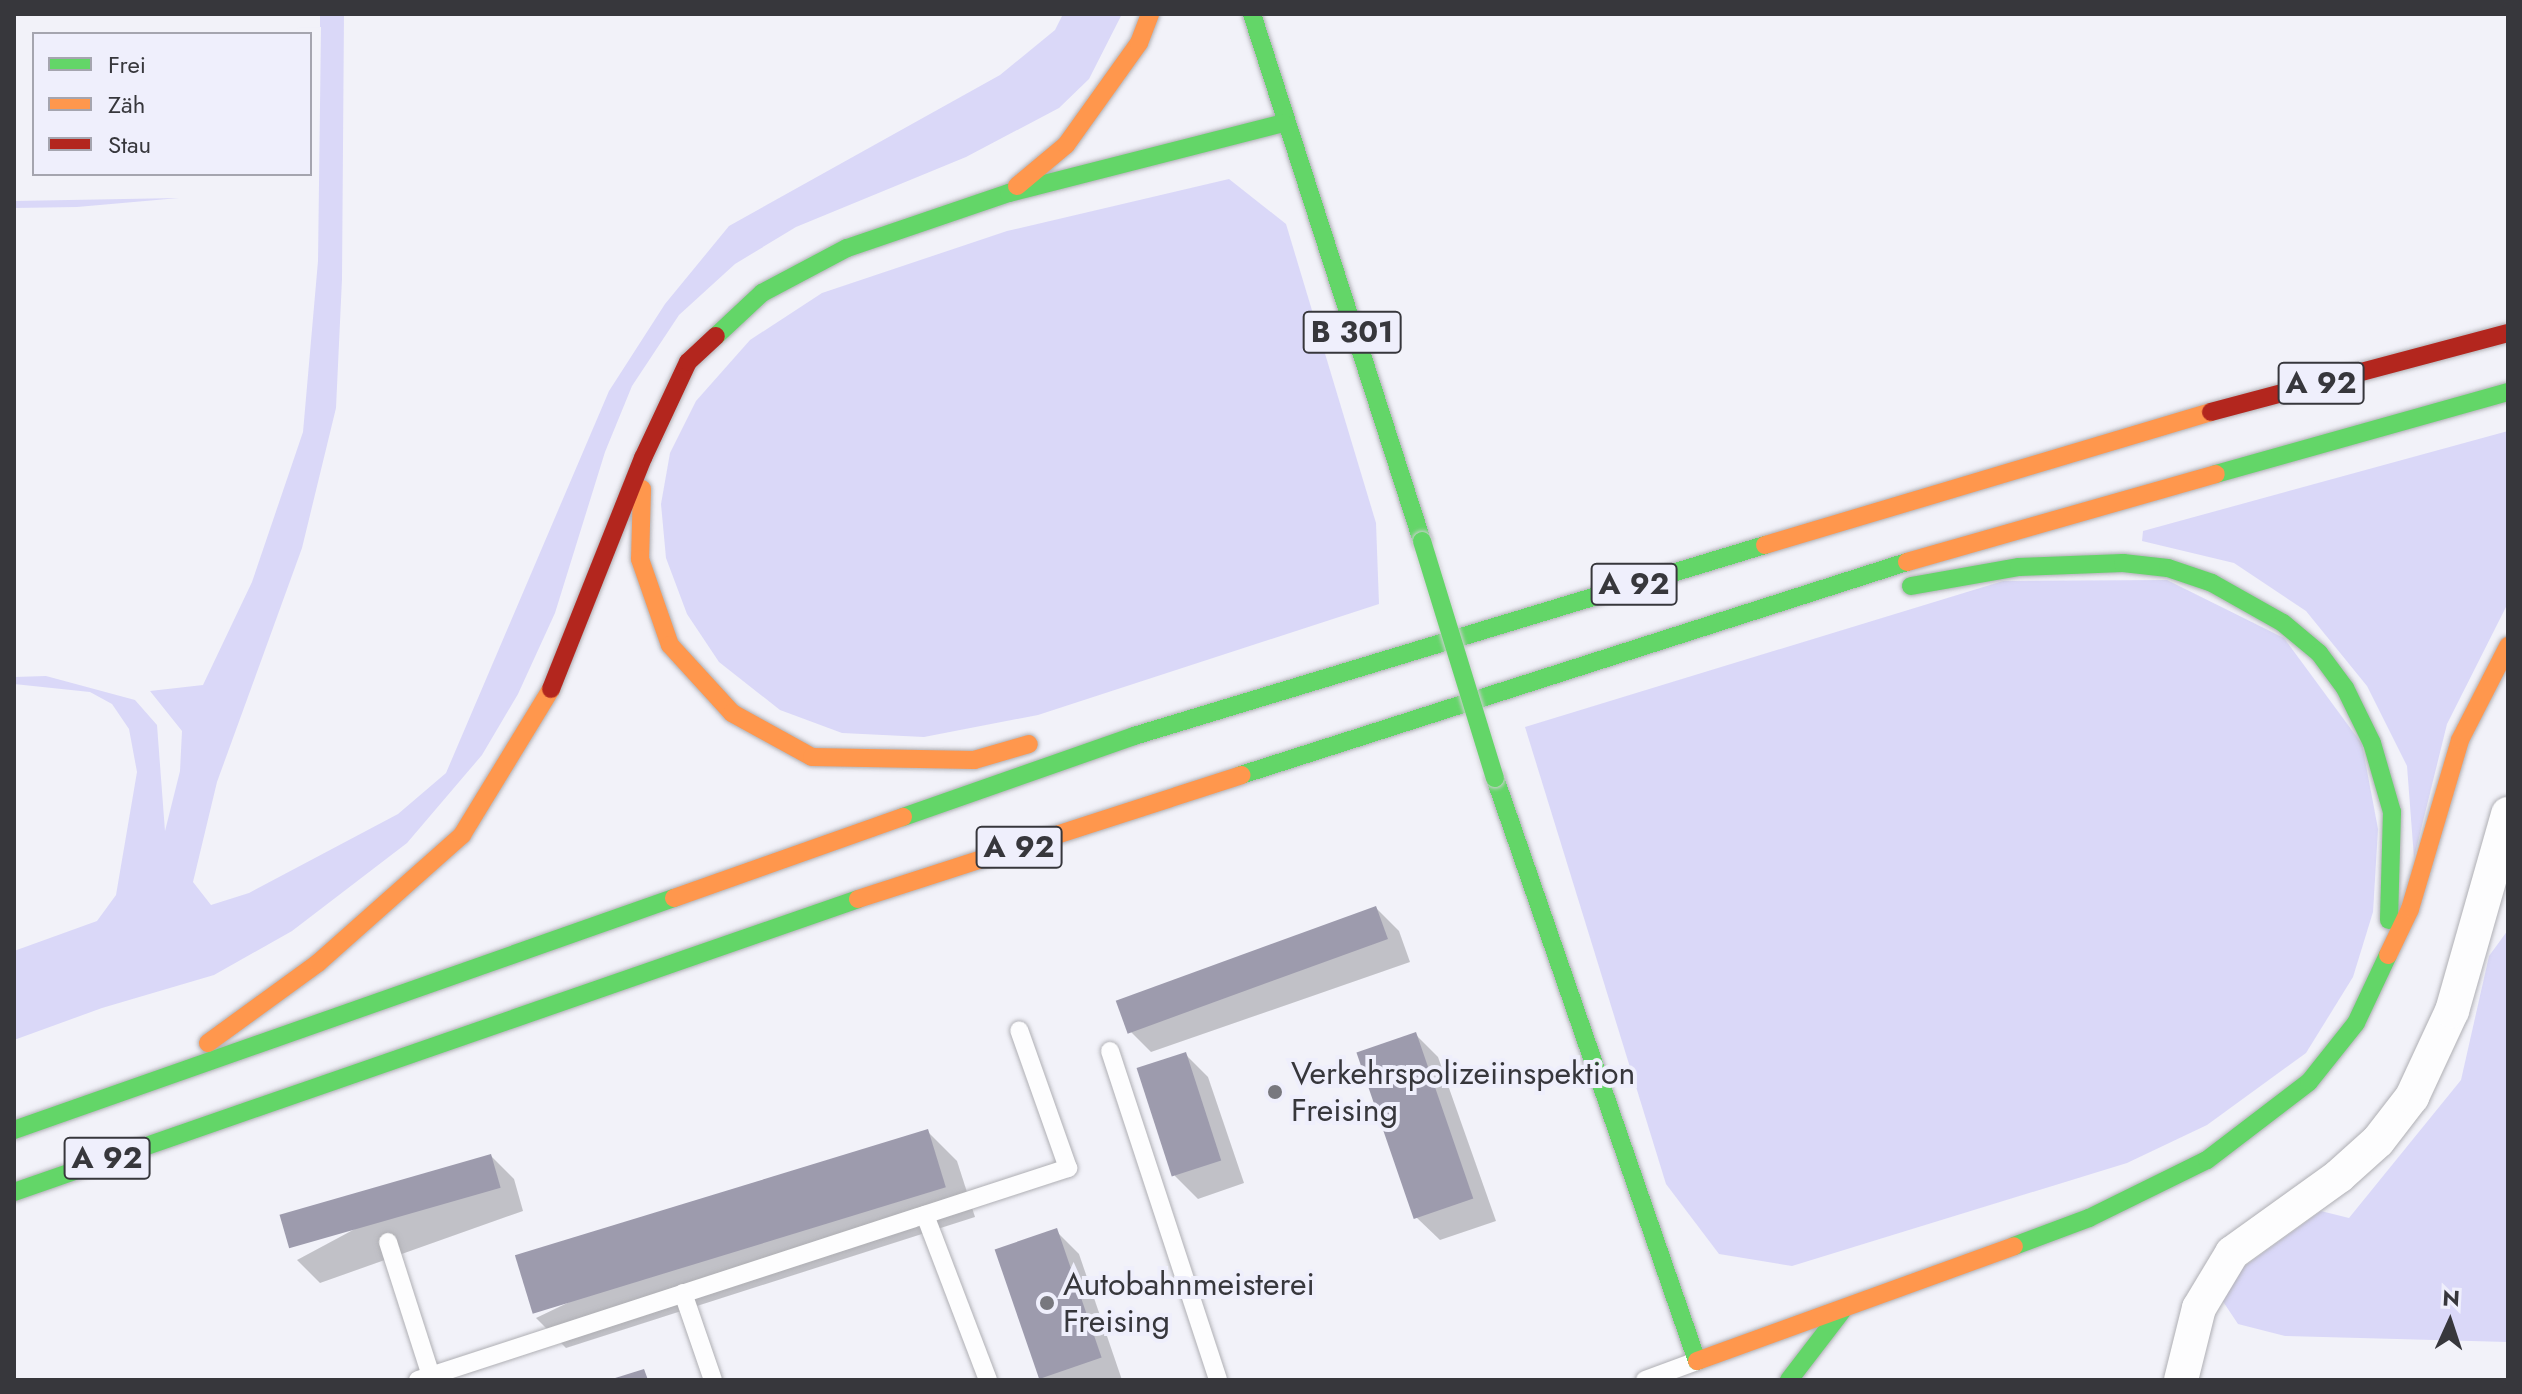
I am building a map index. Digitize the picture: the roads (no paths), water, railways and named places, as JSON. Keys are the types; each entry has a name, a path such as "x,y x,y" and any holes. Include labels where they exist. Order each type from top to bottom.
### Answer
{"main road":[{"path":"1009,193 1066,145 1139,43 1150,14"},
{"name":"B 301","path":"1252,14 1283,123 1422,541 1495,778 1697,1361"},
{"path":"168,1072 318,963 462,835 547,698 643,458 688,362 762,293 847,248 1009,193 1283,123"},
{"name":"A 92","path":"14,1130 168,1072 1134,736 2133,433 2508,333"},
{"name":"A 92","path":"14,1192 698,951 1843,580 2508,392"},
{"path":"643,458 640,559 670,645 732,713 812,757 974,760 1046,740"},
{"path":"1843,580 1915,587 2019,567 2123,563 2168,568 2212,583 2283,623 2319,653 2337,676 2372,743 2392,812 2387,950"},
{"path":"1697,1361 1842,1311 2089,1218 2207,1160 2309,1082 2356,1023 2387,950 2410,909 2460,740 2508,646"},
{"path":"1089,733 1134,736"},
{"path":"1789,1380 1842,1311"}],"street":[{"path":"2181,1380 2199,1308 2226,1261 2249,1238 2339,1176 2378,1141 2412,1097 2452,1011 2508,814"}],"lane":[{"path":"388,1242 425,1378 1068,1168 1019,1030"},
{"path":"1110,1051 1218,1380"},
{"path":"925,1215 988,1380"},
{"path":"683,1293 713,1380"},
{"path":"1645,1380 1697,1361"}],"place":[{"name":"Verkehrspolizeiinspektion Freising","path":"1275,1092"},
{"name":"Autobahnmeisterei Freising","path":"1047,1303"}]}
